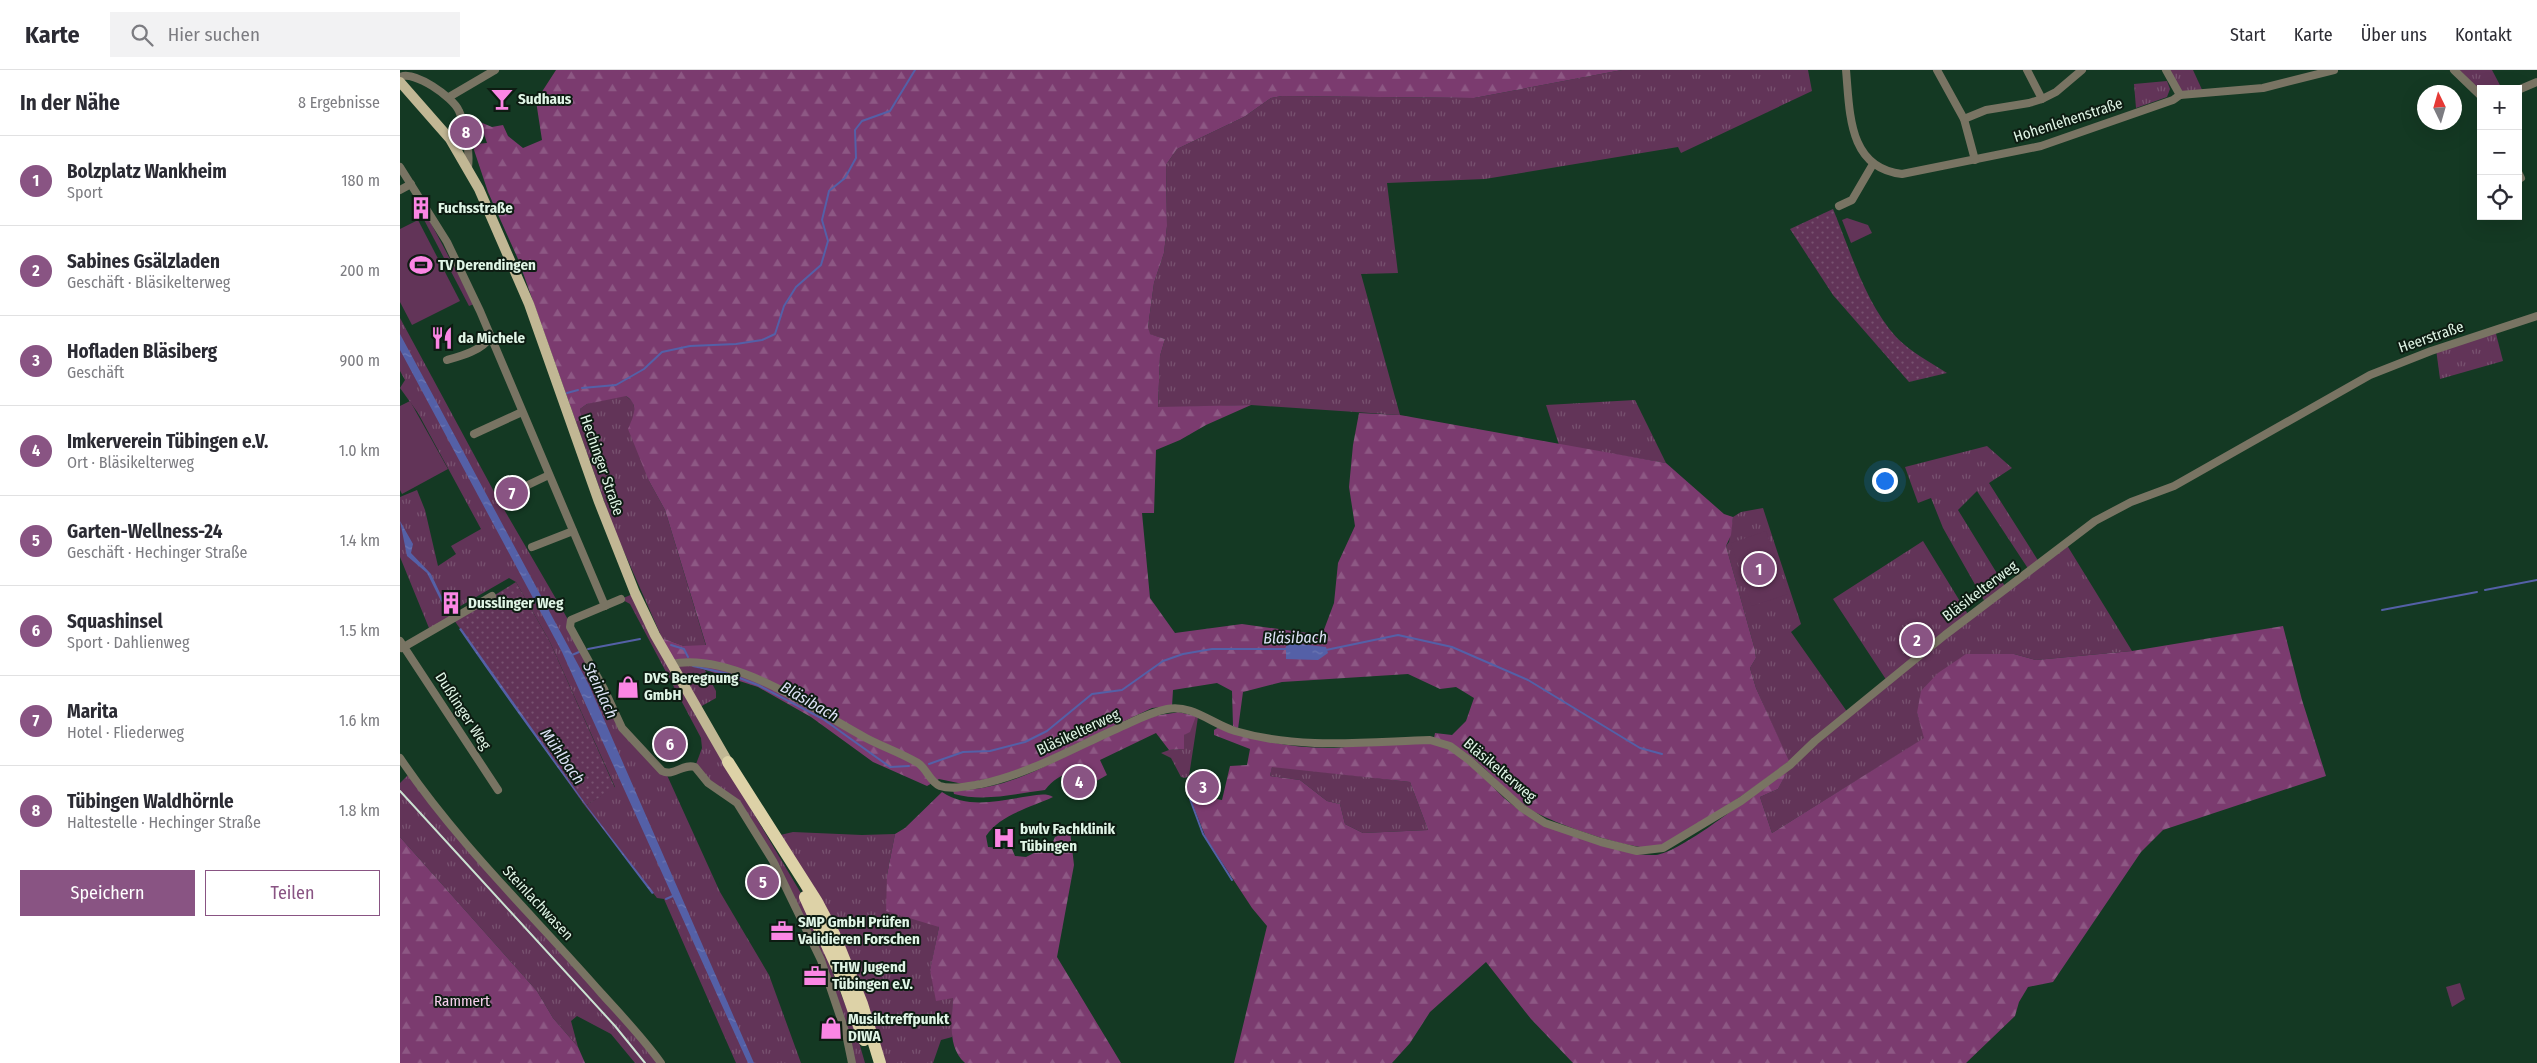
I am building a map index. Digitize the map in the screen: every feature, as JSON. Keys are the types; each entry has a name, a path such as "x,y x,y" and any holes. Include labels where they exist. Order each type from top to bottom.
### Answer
{"highway":[{"path":"728,762 813,913 842,978 871,1063"},
{"path":"728,762 817,902 834,934 862,1004 880,1063"}],"main road":[{"name":"Hechinger Straße","path":"400,82 450,139 468,168 529,304 625,570 655,635 728,762"}],"street":[{"path":"400,77 410,73 449,97 495,70"},
{"path":"1839,206 1852,200 1873,164 1860,150 1855,134 1846,70"},
{"path":"1937,70 1964,119 1975,160"},
{"path":"2027,70 2042,99"},
{"path":"1964,119 1986,110 2042,99 2056,92 2082,70"},
{"path":"2166,70 2180,95"},
{"name":"Hohenlehenstraße","path":"1873,164 1884,170 1902,174 1975,160 2041,146 2173,100 2180,95 2263,88 2334,70"},
{"path":"2454,70 2477,92"},
{"path":"2522,88 2537,82"},
{"name":"Hechinger Straße","path":"449,97 458,109 469,157 468,168"},
{"path":"450,139 464,133"},
{"path":"400,167 447,242 490,337 605,606"},
{"path":"400,190 411,184"},
{"name":"Heerstraße","path":"2338,392 2400,361 2537,316"},
{"path":"447,360 478,348 490,337"},
{"name":"Bläsikelterweg","path":"671,664 681,662 722,667 763,681 867,739 920,764 935,782 941,786 966,787 1010,776 1055,759 1140,718 1177,708 1193,711 1234,730 1297,744 1330,745 1430,740 1441,742 1470,760 1522,808 1545,822 1602,842 1637,851 1652,851 1663,848 1741,801 1790,765 1815,741 1944,635 2095,521 2131,502 2174,486 2338,392"},
{"path":"474,434 522,412"},
{"path":"508,494 548,475"},
{"path":"532,547 573,531"},
{"name":"Dußlinger Weg","path":"492,596 401,646 498,790"},
{"path":"621,599 571,620 570,627 596,673 622,728 666,773 687,766 695,767 708,783 736,803 751,823 802,916 822,960 846,1034 852,1063"},
{"name":"Steinlachwasen","path":"400,758 445,818 503,886 587,976 661,1063"}],"green space":[{"path":"556,70 1622,70 1474,98 1282,96 1271,98 1244,117 1177,149 1166,165 1167,226 1164,253 1154,283 1148,327 1150,334 1165,339 1160,356 1158,407 1251,405 1156,450 1154,513 1142,513 1150,598 1175,633 1242,624 1322,635 1334,603 1338,563 1355,526 1349,487 1353,445 1359,413 1400,415 1666,463 1724,514 1733,517 1731,535 1726,546 1755,650 1756,658 1750,668 1756,688 1789,761 1729,804 1670,842 1655,847 1645,847 1611,841 1540,815 1506,790 1462,750 1434,738 1435,733 1452,735 1466,721 1474,698 1456,687 1440,689 1408,674 1282,682 1243,692 1238,729 1233,726 1232,691 1217,683 1173,690 1172,706 1152,708 1032,765 997,777 963,784 939,779 927,786 873,762 811,717 758,687 681,662 671,664 662,638 684,646 706,645 665,510 649,481 628,429 634,411 633,403 626,396 587,404 580,409 582,419 576,422 518,259 488,192 474,150 475,144 487,143 480,122 492,127 503,125 508,136 523,148 542,140 536,101","holes":["1286,646 1326,647 1286,658"]},
{"path":"1622,70 1808,70 1812,91 1681,153 1678,147 1485,179 1387,183 1398,273 1361,274 1400,415 1251,405 1158,408 1160,356 1165,339 1149,334 1148,327 1154,283 1164,253 1167,226 1166,165 1177,149 1244,117 1271,98 1282,96 1474,98"},
{"path":"2166,70 2193,70 2204,94 2180,95"},
{"path":"2454,70 2492,70 2500,85 2477,85 2477,92"},
{"path":"2167,81 2170,89 2167,97 2136,108 2134,84"},
{"path":"1833,209 1867,293 1886,324 1897,338 1909,348 1947,373 1909,382 1833,295 1790,229"},
{"path":"425,212 474,304 469,306 421,214"},
{"path":"1847,218 1868,225 1872,233 1851,243 1842,220"},
{"name":"TV Derendingen","path":"418,220 460,301 412,325 400,302 400,229"},
{"path":"400,318 498,499 570,623 615,717 666,773 720,892 769,975 801,1063 736,1063 664,899 657,898 585,806 615,787 550,642 516,582 509,578 457,608 460,617 431,633 400,557 400,497 417,490 425,510 438,566 456,554 451,546 481,529 418,413 400,388 405,380 400,371"},
{"path":"2495,330 2503,361 2440,379 2436,349"},
{"path":"617,396 626,396 633,402 649,481 665,510 706,646 684,646 662,638 614,529 576,422 582,419 580,409 587,404"},
{"path":"1635,400 1666,463 1559,445 1546,405"},
{"path":"410,401 448,469 402,494 400,490 400,406"},
{"path":"1987,446 2012,468 1989,483 2039,562 2065,542 2132,651 2036,660 2014,654 1917,713 1925,738 1772,833 1760,797 1778,789 1790,765 1756,688 1750,668 1756,658 1755,650 1726,546 1729,542 1733,517 1741,512 1763,508 1801,624 1791,632 1848,713 1887,681 1833,599 1923,541 1969,616 1986,604 1943,528 1931,498 1918,503 1905,467","holes":["1977,491 2029,570 2006,588 1958,510"]},
{"path":"1766,531 1788,594 1752,606 1731,543"},
{"path":"516,582 550,642 615,788 585,806 454,620"},
{"path":"635,593 647,619 661,641 679,658 705,670 716,691 716,698 693,711 802,895 856,1032 865,1063 852,1063 821,960 746,816 695,767 702,748 701,738 630,604 621,599"},
{"path":"2283,626 2302,700 2326,776 2163,830 2141,852 2053,982 2028,987 2019,1002 2015,1016 1966,1063 1573,1063 1531,1019 1486,962 1430,1012 1410,1043 1392,1063 1234,1063 1267,926 1252,908 1206,838 1191,800 1194,795 1222,800 1230,766 1247,765 1250,749 1214,735 1214,730 1219,727 1261,740 1305,747 1334,748 1410,742 1439,745 1465,758 1503,797 1525,814 1574,836 1635,854 1656,855 1693,838 1775,778 1787,772 1778,789 1760,797 1772,833 1924,738 1917,713 1921,691 1938,673 1966,654 2014,654 2036,660 2132,651","holes":["1272,767 1410,782 1428,830 1363,833 1345,824 1340,804 1327,801 1300,780 1270,776"]},
{"path":"1178,712 1196,716 1190,732 1184,735 1184,749 1169,750 1156,733 1100,760 1107,775 1093,783 1080,775 1068,774 1056,779 1045,790 988,797 954,794 953,790 980,788 1030,773 1127,726 1155,716"},
{"path":"1196,716 1198,717 1189,776 1185,778 1181,777 1171,758 1161,753 1169,750 1183,749 1184,735"},
{"path":"1272,766 1410,782 1428,830 1363,833 1345,824 1340,804 1327,801 1300,780 1270,776"},
{"path":"410,773 445,818 661,1063 635,1063 611,1034 577,1016 571,1021 578,1047 553,1018 537,991 400,837 400,783"},
{"path":"942,792 952,798 974,802 1042,795 1053,797 1016,812 999,822 986,836 988,847 1012,849 1015,856 1026,857 1052,844 1055,837 1070,831 1074,865 1057,957 1121,1063 965,1063 959,1057 955,1049 952,1033 953,998 936,1001 930,970 939,927 886,911 887,875 895,834 905,828"},
{"path":"793,832 862,835 895,834 887,875 939,927 930,971 953,997 952,1037 941,1040 933,1063 885,1063 776,836"},
{"name":"Rammert","path":"400,837 537,991 553,1018 578,1047 585,1063 400,1063"},
{"path":"2460,983 2465,999 2452,1007 2446,987"}],"water":[{"path":"400,334 589,685 754,1063 748,1063 562,652 400,350"},
{"path":"400,521 413,544 411,553 431,574 449,612 447,613 427,573 407,556"},
{"path":"461,628 587,806 654,893 652,894 554,763 459,629"},
{"name":"Bläsibach","path":"1290,643 1326,647 1328,653 1318,660 1286,659 1286,646"}],"waterway":[{"path":"582,388 616,385 644,369 662,352 690,346 736,344 762,340 775,334 784,306 796,287 821,265 828,241 822,220 829,191 845,178 856,158 855,130 862,121 890,111 915,70"},
{"path":"567,393 578,390"},
{"path":"2485,590 2537,580"},
{"path":"2382,610 2477,592"},
{"name":"Bläsibach","path":"1326,650 1398,635 1452,647 1528,680 1640,748 1662,754"},
{"name":"Bläsibach","path":"588,649 640,639"},
{"name":"Bläsibach","path":"671,645 684,649 688,657"},
{"name":"Bläsibach","path":"929,764 963,752 990,751 1025,742 1047,731 1092,694 1122,690 1163,661 1183,654 1212,649 1286,649"},
{"name":"Bläsibach","path":"572,655 579,652"},
{"name":"Bläsibach","path":"693,666 729,674 758,685 823,719 890,767 909,766"},
{"path":"1190,799 1203,834 1232,880"},
{"name":"Mühlbach","path":"666,899 675,895"}],"railway":[{"path":"400,791 615,1026 645,1063"}],"place":[{"name":"Sudhaus","path":"502,99"},
{"name":"Tübingen Waldhörnle","path":"466,132"},
{"name":"Fuchsstraße","path":"421,208"},
{"name":"TV Derendingen","path":"421,265"},
{"name":"da Michele","path":"442,338"},
{"name":"Marita","path":"512,493"},
{"name":"Bolzplatz Wankheim","path":"1759,569"},
{"name":"Dusslinger Weg","path":"451,603"},
{"name":"Sabines Gsälzladen","path":"1917,640"},
{"name":"DVS Beregnung GmbH","path":"628,687"},
{"name":"Squashinsel","path":"670,744"},
{"name":"Imkerverein Tübingen e.V.","path":"1079,782"},
{"name":"Hofladen Bläsiberg","path":"1203,787"},
{"name":"bwlv Fachklinik Tübingen","path":"1004,838"},
{"name":"Garten-Wellness-24","path":"763,882"},
{"name":"SMP GmbH Prüfen Validieren Forschen","path":"782,931"},
{"name":"THW Jugend Tübingen e.V.","path":"815,976"},
{"name":"Musiktreffpunkt DIWA","path":"831,1028"}],"water label":[{"name":"Steinlach","path":"601,690"}]}
